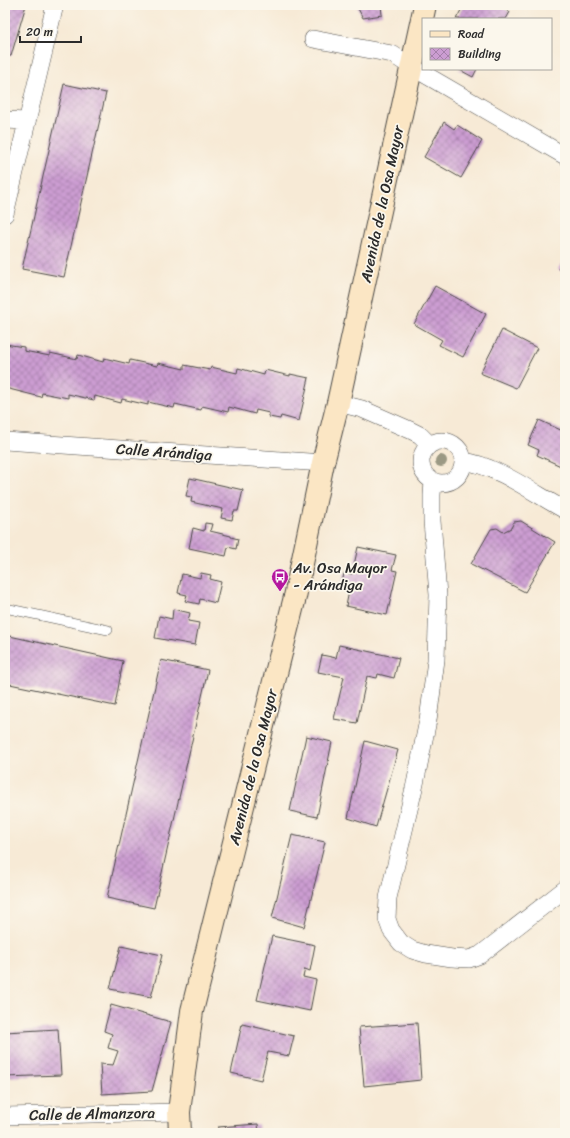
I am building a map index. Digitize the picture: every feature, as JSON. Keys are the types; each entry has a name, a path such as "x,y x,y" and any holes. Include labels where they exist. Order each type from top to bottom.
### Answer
{"main road":[{"name":"Avenida de la Osa Mayor","path":"422,18 425,5"},
{"name":"Avenida de la Osa Mayor","path":"179,1123 192,1011 295,597 323,463 338,403 422,19"}],"street":[{"path":"5,214 54,5"},
{"path":"313,39 392,54 565,156"},
{"path":"5,120 26,121"},
{"path":"338,403 362,409 410,430 420,435 430,445"},
{"name":"Calle Arándiga","path":"5,441 323,463"},
{"path":"435,442 448,442 459,449 463,461 459,474 454,479 440,483 427,477 421,464 425,450 435,442"},
{"path":"463,461 476,463 496,471 565,510"},
{"path":"433,481 432,515 438,595 436,660 428,720 415,784 388,898 387,919 391,930 401,943 412,950 426,954 469,959 480,955 565,888"},
{"name":"Calle de Almanzora","path":"5,1116 179,1123"}],"lane":[{"path":"5,608 108,630"}],"building":[{"path":"5,5 26,5 11,56 5,56"},
{"path":"356,5 381,5 382,15 363,18"},
{"path":"464,5 497,5 510,12 507,18 457,18"},
{"path":"460,70 476,70 473,77"},
{"path":"64,84 106,93 64,277 22,269"},
{"path":"444,122 454,129 457,125 482,141 461,178 424,157"},
{"path":"565,258 565,273 558,269"},
{"path":"435,286 486,314 463,357 439,345 442,340 414,324"},
{"path":"502,330 537,348 516,388 480,373"},
{"path":"5,344 24,347 24,351 50,356 50,353 77,359 78,355 103,362 104,358 129,364 130,360 157,366 158,363 184,369 184,365 210,370 211,367 237,373 238,368 264,375 265,370 290,376 290,374 309,378 299,421 281,416 280,419 269,417 269,413 256,410 255,414 229,407 228,412 202,406 201,410 175,404 174,408 148,402 148,405 122,399 121,403 95,396 94,400 68,394 68,398 42,393 41,397 5,388"},
{"path":"539,420 565,432 565,468 537,455 539,450 528,445"},
{"path":"190,478 243,490 238,511 234,511 232,520 221,518 223,509 191,502 192,497 186,496"},
{"path":"521,521 555,542 525,592 471,564 491,529 497,528 503,532 511,528 514,522"},
{"path":"205,523 212,524 210,531 238,539 236,549 228,547 226,556 189,548 193,528 204,531"},
{"path":"358,547 396,555 392,570 397,571 387,615 346,606 350,586 342,584 344,573 352,574"},
{"path":"201,573 211,575 210,579 221,582 216,603 200,599 199,604 185,601 187,595 178,593 182,574 200,578"},
{"path":"173,609 190,613 188,621 199,623 195,645 155,638 159,616 172,619"},
{"path":"5,635 123,661 115,706 5,683"},
{"path":"339,645 399,658 394,678 378,674 377,678 367,676 357,723 334,719 344,677 318,672 322,655 336,658"},
{"path":"161,660 208,670 154,908 107,898"},
{"path":"306,736 332,742 317,817 290,811"},
{"path":"365,741 398,750 376,827 348,818"},
{"path":"292,835 325,842 304,927 272,918"},
{"path":"272,936 315,945 310,971 305,969 303,977 316,980 310,1011 257,1000"},
{"path":"121,946 162,955 151,997 110,989"},
{"path":"111,1005 171,1022 152,1091 102,1094 100,1064 113,1065 118,1051 108,1048 112,1034 104,1031"},
{"path":"417,1023 421,1080 364,1086 359,1027"},
{"path":"242,1024 294,1036 289,1056 268,1052 261,1080 231,1073"},
{"path":"58,1029 61,1075 5,1077 5,1032"},
{"path":"258,1124 259,1133 219,1133 218,1127"}],"place":[{"name":"Av. Osa Mayor - Arándiga","path":"280,592"}]}
